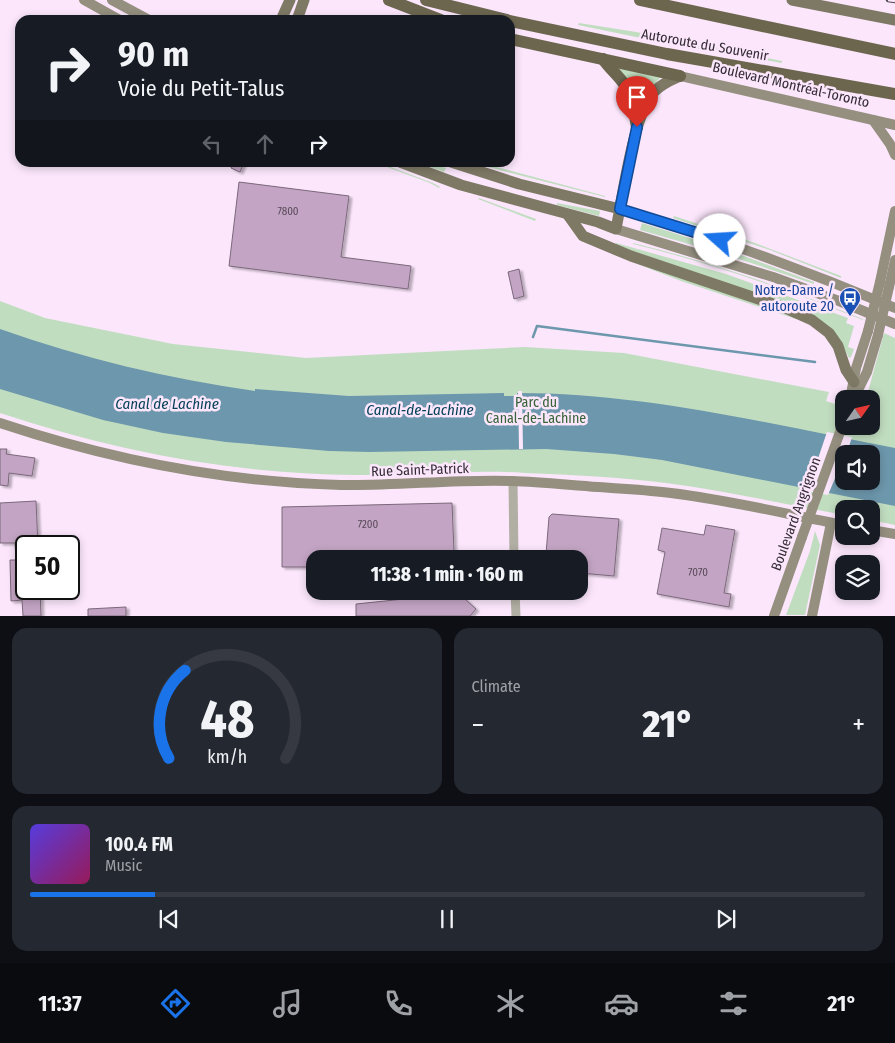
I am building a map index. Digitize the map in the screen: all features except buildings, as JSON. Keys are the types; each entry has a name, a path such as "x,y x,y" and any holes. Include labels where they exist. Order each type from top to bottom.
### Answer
{"highway":[{"path":"389,0 428,15"},
{"name":"Autoroute du Souvenir","path":"426,0 488,15"},
{"name":"Autoroute du Souvenir","path":"640,0 895,54"},
{"name":"Autoroute du Souvenir","path":"515,21 667,54 895,94"},
{"path":"515,40 680,76"},
{"path":"603,59 622,81 628,92 633,104 637,127"}],"main road":[{"path":"84,0 111,15"},
{"path":"112,0 140,15"},
{"path":"283,15 290,0"},
{"path":"299,15 304,0"},
{"path":"792,0 895,20"},
{"path":"616,228 637,127 654,93 664,84 680,76"},
{"name":"Boulevard Montréal-Toronto","path":"680,76 895,125"},
{"path":"873,120 890,144 895,155"},
{"path":"413,167 461,185 616,228 773,277 895,324"},
{"path":"466,167 519,184 620,209 689,230 829,280 895,308"},
{"path":"857,390 867,372 873,333 885,284 895,211"},
{"path":"568,214 583,236 631,256 776,305 812,320 824,328 833,340 844,359 846,370 854,382"},
{"path":"885,284 895,260"},
{"path":"853,390 854,382 873,333"},
{"name":"Rue Saint-Patrick","path":"2,426 129,460 174,469 238,478 297,483 361,485 513,481 670,493 835,524"},
{"name":"Boulevard Angrignon","path":"774,616 839,435"},
{"path":"812,616 832,523"},
{"path":"880,532 895,534"}],"street":[{"path":"513,481 514,550"},
{"path":"515,600 516,616"}],"green space":[{"path":"579,23 655,35 782,61 782,63 665,43 578,25"},
{"path":"616,68 661,77 647,92 639,108"},
{"path":"387,167 430,183 440,187"},
{"path":"430,167 446,168 444,172"},
{"path":"488,167 496,167 605,197"},
{"path":"479,198 536,219 535,221"},
{"path":"557,203 600,211 599,216 557,205"},
{"path":"674,216 755,243 841,276 841,278 770,250 673,218"},
{"path":"642,223 725,249 814,282 814,284 724,254 640,230"},
{"path":"616,243 726,274 848,318 846,323 854,326 848,347 854,349 851,357 849,358 838,339 827,327 810,313 616,245"},
{"path":"633,243 749,277 807,297 863,320 749,278"},
{"path":"612,253 796,318 796,319 681,281"},
{"name":"Parc du Canal-de-Lachine","path":"0,301 45,318 173,344 306,358 525,347 624,353 829,392 826,401 835,404 835,435 880,435 880,390 868,390 884,333 895,338 895,525 880,522 880,500 835,500 835,513 666,483 578,475 504,472 375,475 308,474 219,465 174,458 87,439 0,413"},
{"path":"815,531 820,545 805,615 786,615 810,551"}],"water":[{"name":"Canal de Lachine","path":"0,329 62,349 158,374 255,391 255,389 349,396 504,393 504,396 517,396 517,393 565,394 660,404 754,420 880,445 835,445 835,490 880,490 880,445 895,448 895,506 880,503 880,500 865,500 662,460 614,454 546,449 329,451 226,442 163,433 103,420 0,389"}],"pier":[{"path":"518,391 522,391 523,449 519,449"},
{"path":"827,432 852,437 850,445 835,445 835,478 828,495 807,491"}],"waterway":[{"path":"533,337 537,326 815,362"}],"railway":[{"path":"888,0 895,1"}],"place":[{"name":"Notre-Dame / autoroute 20","path":"850,317"}],"route":[{"path":"637,127 620,209 720,240"}],"water label":[{"name":"Canal-de-Lachine","path":"420,410"}]}
